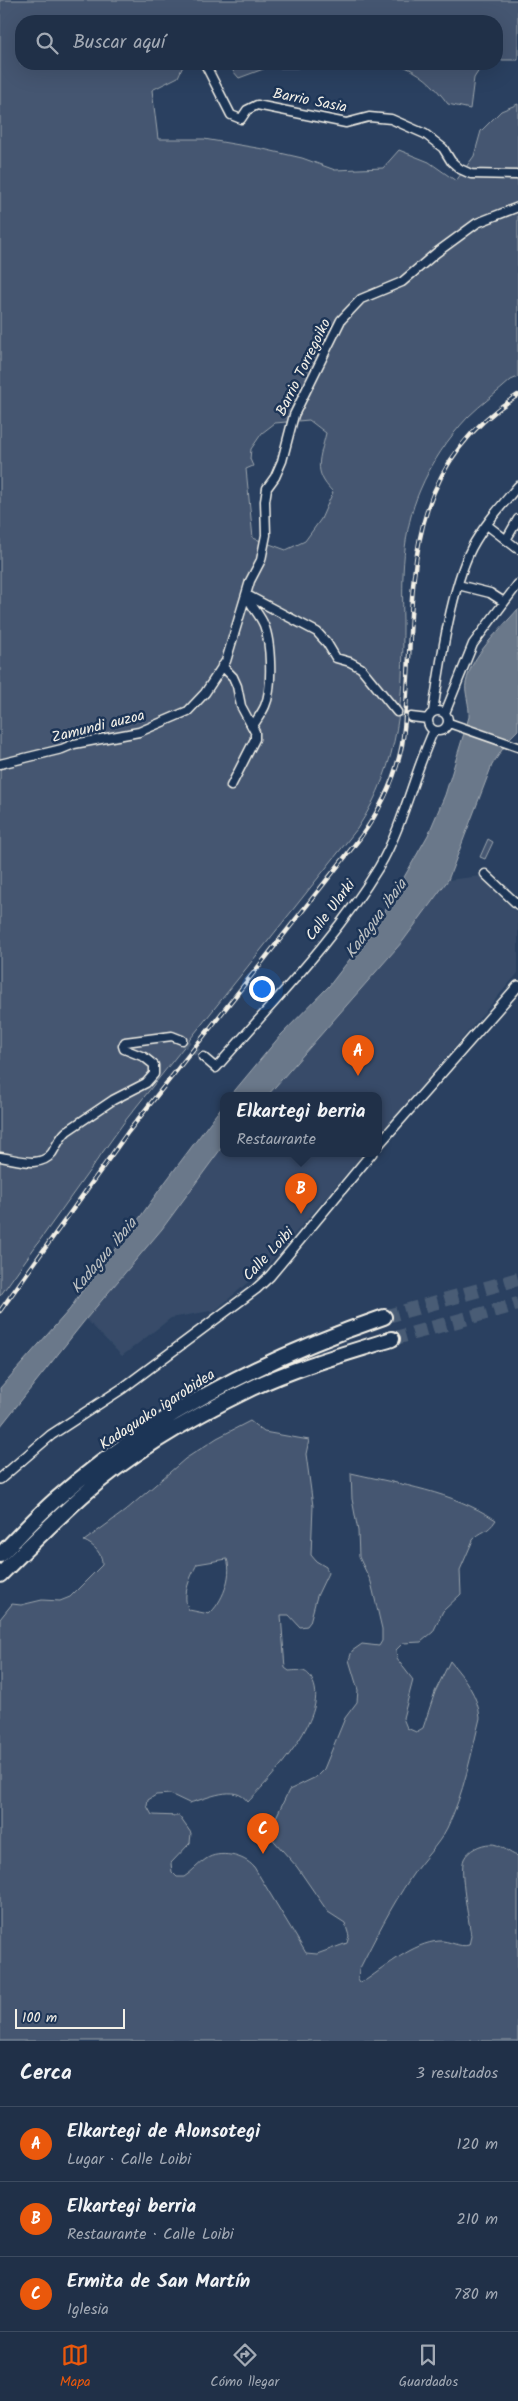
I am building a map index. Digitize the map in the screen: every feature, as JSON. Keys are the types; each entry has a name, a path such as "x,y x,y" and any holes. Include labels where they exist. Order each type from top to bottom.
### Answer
{"highway":[{"name":"Kadaguako igarobidea","path":"0,1555 54,1501 130,1442 204,1394 328,1336 384,1317"},
{"name":"Kadaguako igarobidea","path":"0,1575 83,1495 130,1459 193,1418 253,1388 310,1364 392,1339"}],"street":[{"name":"Barrio Sasia","path":"208,70 231,115 237,119 241,119 247,110 257,105 346,123 369,117 391,119 425,134 443,148 451,161 460,169 471,174 518,175"},
{"name":"Barrio Torregoiko","path":"247,595 250,581 261,560 266,534 265,493 282,461 294,415 341,320 350,308 374,292 402,282 436,253 477,223 518,207"},
{"path":"453,724 442,730 434,730 429,725 428,719 433,712 458,585 471,548 518,486"},
{"path":"506,540 518,519"},
{"path":"487,525 518,549"},
{"path":"445,713 473,644 518,584"},
{"path":"458,585 490,593 504,602"},
{"name":"Zamundi auzoa","path":"0,764 62,749 74,744 139,732 188,711 205,693 222,666 247,595"},
{"path":"247,595 317,632 327,643 336,658 356,664 361,668 397,712"},
{"path":"247,595 250,605 260,616 265,627 270,668 267,699 253,726"},
{"path":"222,666 233,677 241,706 253,726 254,739 231,786"},
{"path":"433,712 440,710 445,713 453,724 518,747"},
{"path":"411,718 428,719"},
{"name":"Calle Ularki","path":"202,1057 216,1068 308,961 354,903 379,867 392,842 405,811 421,758 434,730"},
{"path":"485,874 518,905"},
{"path":"382,1139 518,986"},
{"path":"0,1157 31,1162 42,1161 52,1152 61,1136 113,1100 132,1091 151,1078 154,1065 144,1057 124,1049 125,1042 172,1036 182,1040"},
{"name":"Calle Loibi","path":"0,1479 51,1435 143,1373 248,1295 270,1276 369,1157"}],"shaded area":[{"path":"0,0 518,0 518,60 503,60 503,15 15,15 15,70 181,70 178,77 152,90 158,139 204,139 263,149 302,158 335,170 383,168 399,150 429,162 456,181 474,156 481,131 501,111 518,104 518,377 511,380 478,408 454,434 429,471 414,506 404,554 403,650 400,703 391,754 383,779 372,804 357,829 125,1121 0,1296","holes":["309,420 326,433 319,464 322,478 333,492 321,519 305,541 286,550 253,538 246,469 253,466 250,459 251,449 262,433 275,423"]},
{"path":"232,70 261,70 239,78"},
{"path":"411,70 479,70 474,78 470,109 448,104 426,80"},
{"path":"518,609 518,730 510,738 492,765 448,880 403,941 271,1092 233,1092 280,1036 329,986 374,930 428,835 445,795 469,717 466,683 469,673 487,643"},
{"path":"488,839 493,842 485,859 480,857"},
{"path":"481,876 518,913 518,973 382,1132 382,1092 271,1092 403,941 448,880"},
{"path":"220,1109 220,1150 162,1229 86,1319 0,1427 0,1388 70,1309 93,1274 128,1234"},
{"path":"220,1150 220,1157 361,1157 269,1264 216,1310 171,1318 122,1356 86,1319 162,1229"},
{"path":"250,1421 264,1432 309,1440 306,1454 313,1506 311,1555 316,1561 326,1567 328,1573 317,1596 310,1622 307,1626 300,1627 289,1615 281,1615 285,1668 289,1671 304,1671 309,1675 313,1682 316,1696 313,1712 295,1746 248,1802 242,1796 228,1793 189,1803 170,1794 156,1795 148,1800 147,1806 152,1815 179,1816 191,1833 190,1843 171,1863 172,1872 177,1877 184,1877 211,1856 224,1854 244,1859 254,1867 306,1953 317,1954 347,1943 349,1936 345,1923 328,1912 297,1867 268,1834 289,1790 316,1777 324,1769 345,1718 357,1702 358,1690 349,1660 352,1651 362,1644 379,1646 382,1641 382,1629 371,1582 359,1557 351,1473 426,1490 479,1510 496,1520 490,1528 473,1540 460,1570 461,1594 443,1611 433,1632 421,1642 403,1643 396,1650 397,1659 413,1680 403,1718 407,1728 416,1732 423,1728 435,1692 450,1661 466,1681 474,1695 480,1718 463,1788 447,1828 415,1871 397,1900 359,1970 358,1979 360,1982 366,1980 401,1956 429,1943 443,1941 462,1946 469,1945 471,1936 463,1884 464,1859 468,1853 479,1846 486,1844 497,1845 518,1856 518,2041 0,2041 0,1619 12,1604 21,1605 42,1600 60,1601 70,1597 102,1565 101,1557 97,1550 84,1541 125,1511 185,1459 217,1438","holes":["227,1559 229,1573 225,1589 214,1609 209,1614 189,1610 186,1593 197,1564"]}],"tunnel":[{"path":"397,712 411,717"},
{"path":"182,1040 203,1057"},
{"path":"384,1317 518,1279"},
{"path":"392,1339 518,1304"}],"railway":[{"path":"0,1311 128,1132 360,838 374,816 391,782 402,745 417,552 428,508 446,467 476,429 518,395"}],"place":[{"name":"Elkartegi de Alonsotegi","path":"358,1076"},
{"name":"Elkartegi berria","path":"301,1214"},
{"name":"Ermita de San Martín","path":"263,1854"}],"water label":[{"name":"Kadagua ibaia","path":"375,918"},
{"name":"Kadagua ibaia","path":"103,1255"}]}
